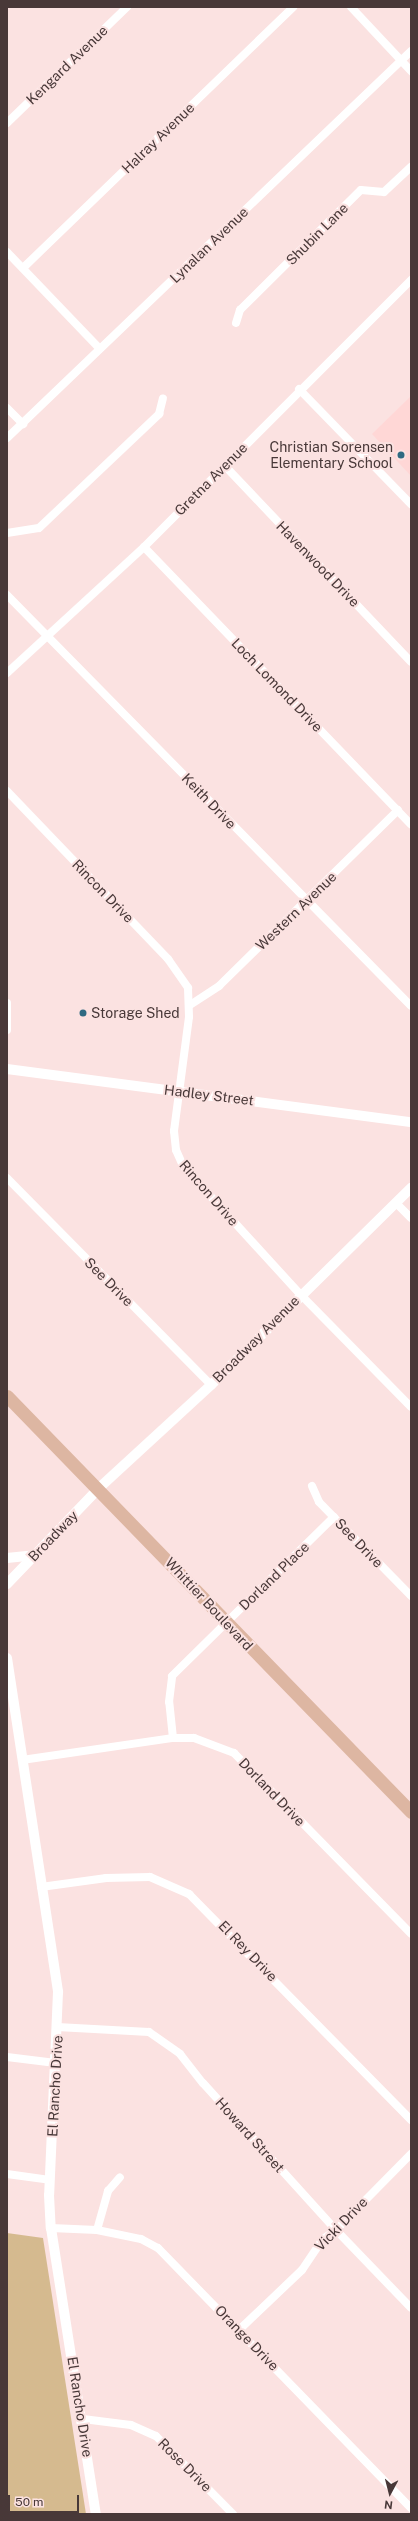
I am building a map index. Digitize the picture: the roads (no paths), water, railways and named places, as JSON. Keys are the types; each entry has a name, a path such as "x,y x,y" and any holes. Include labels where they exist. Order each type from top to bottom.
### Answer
{"main road":[{"name":"Whittier Boulevard","path":"7,1396 99,1488 226,1622 411,1812"}],"street":[{"name":"Kengard Avenue","path":"7,123 127,7"},
{"name":"Halray Avenue","path":"23,268 293,7"},
{"path":"351,7 411,71"},
{"name":"Lynalan Avenue","path":"7,438 411,51"},
{"name":"Shubin Lane","path":"236,324 240,310 361,190 384,192 411,167"},
{"path":"7,252 100,349"},
{"name":"Gretna Avenue","path":"7,673 144,547 299,389 411,280"},
{"path":"299,389 411,504"},
{"path":"7,533 39,528 159,414 163,398"},
{"path":"7,408 23,424"},
{"name":"Havenwood Drive","path":"225,466 411,662"},
{"name":"Loch Lomond Drive","path":"144,547 411,824"},
{"name":"Keith Drive","path":"7,595 411,1006"},
{"name":"Rincon Drive","path":"7,791 172,964 188,988 190,1006 174,1131 176,1150 183,1166 300,1294 411,1407"},
{"name":"Western Avenue","path":"190,1006 219,986 398,810"},
{"path":"7,1003 7,1030"},
{"name":"Hadley Street","path":"7,1069 411,1122"},
{"name":"See Drive","path":"7,1178 210,1385"},
{"name":"Broadway Avenue","path":"99,1488 210,1385 300,1294 411,1188"},
{"path":"396,1203 411,1218"},
{"name":"See Drive","path":"312,1486 319,1502 411,1596"},
{"name":"Broadway","path":"7,1584 99,1488"},
{"name":"Dorland Place","path":"173,1738 169,1702 172,1676 334,1518"},
{"path":"7,1558 34,1555"},
{"name":"El Rancho Drive","path":"7,1658 58,1992 58,2027 50,2180 51,2228 83,2420 96,2514"},
{"name":"Dorland Drive","path":"22,1760 173,1738 194,1738 234,1753 411,1934"},
{"name":"El Rey Drive","path":"41,1887 106,1878 150,1877 189,1894 411,2120"},
{"name":"Howard Street","path":"58,2027 149,2032 180,2054 203,2084 336,2230 411,2308"},
{"path":"7,2057 56,2063"},
{"name":"Vicki Drive","path":"239,2330 302,2270 316,2246 336,2230 411,2154"},
{"path":"7,2174 50,2180"},
{"path":"97,2230 108,2191 120,2177"},
{"name":"Orange Drive","path":"51,2228 97,2230 140,2239 158,2248 411,2508"},
{"name":"Rose Drive","path":"83,2420 131,2425 156,2436 233,2514"}],"place":[{"name":"Christian Sorensen Elementary School","path":"401,455"},
{"name":"Storage Shed","path":"83,1013"}]}
